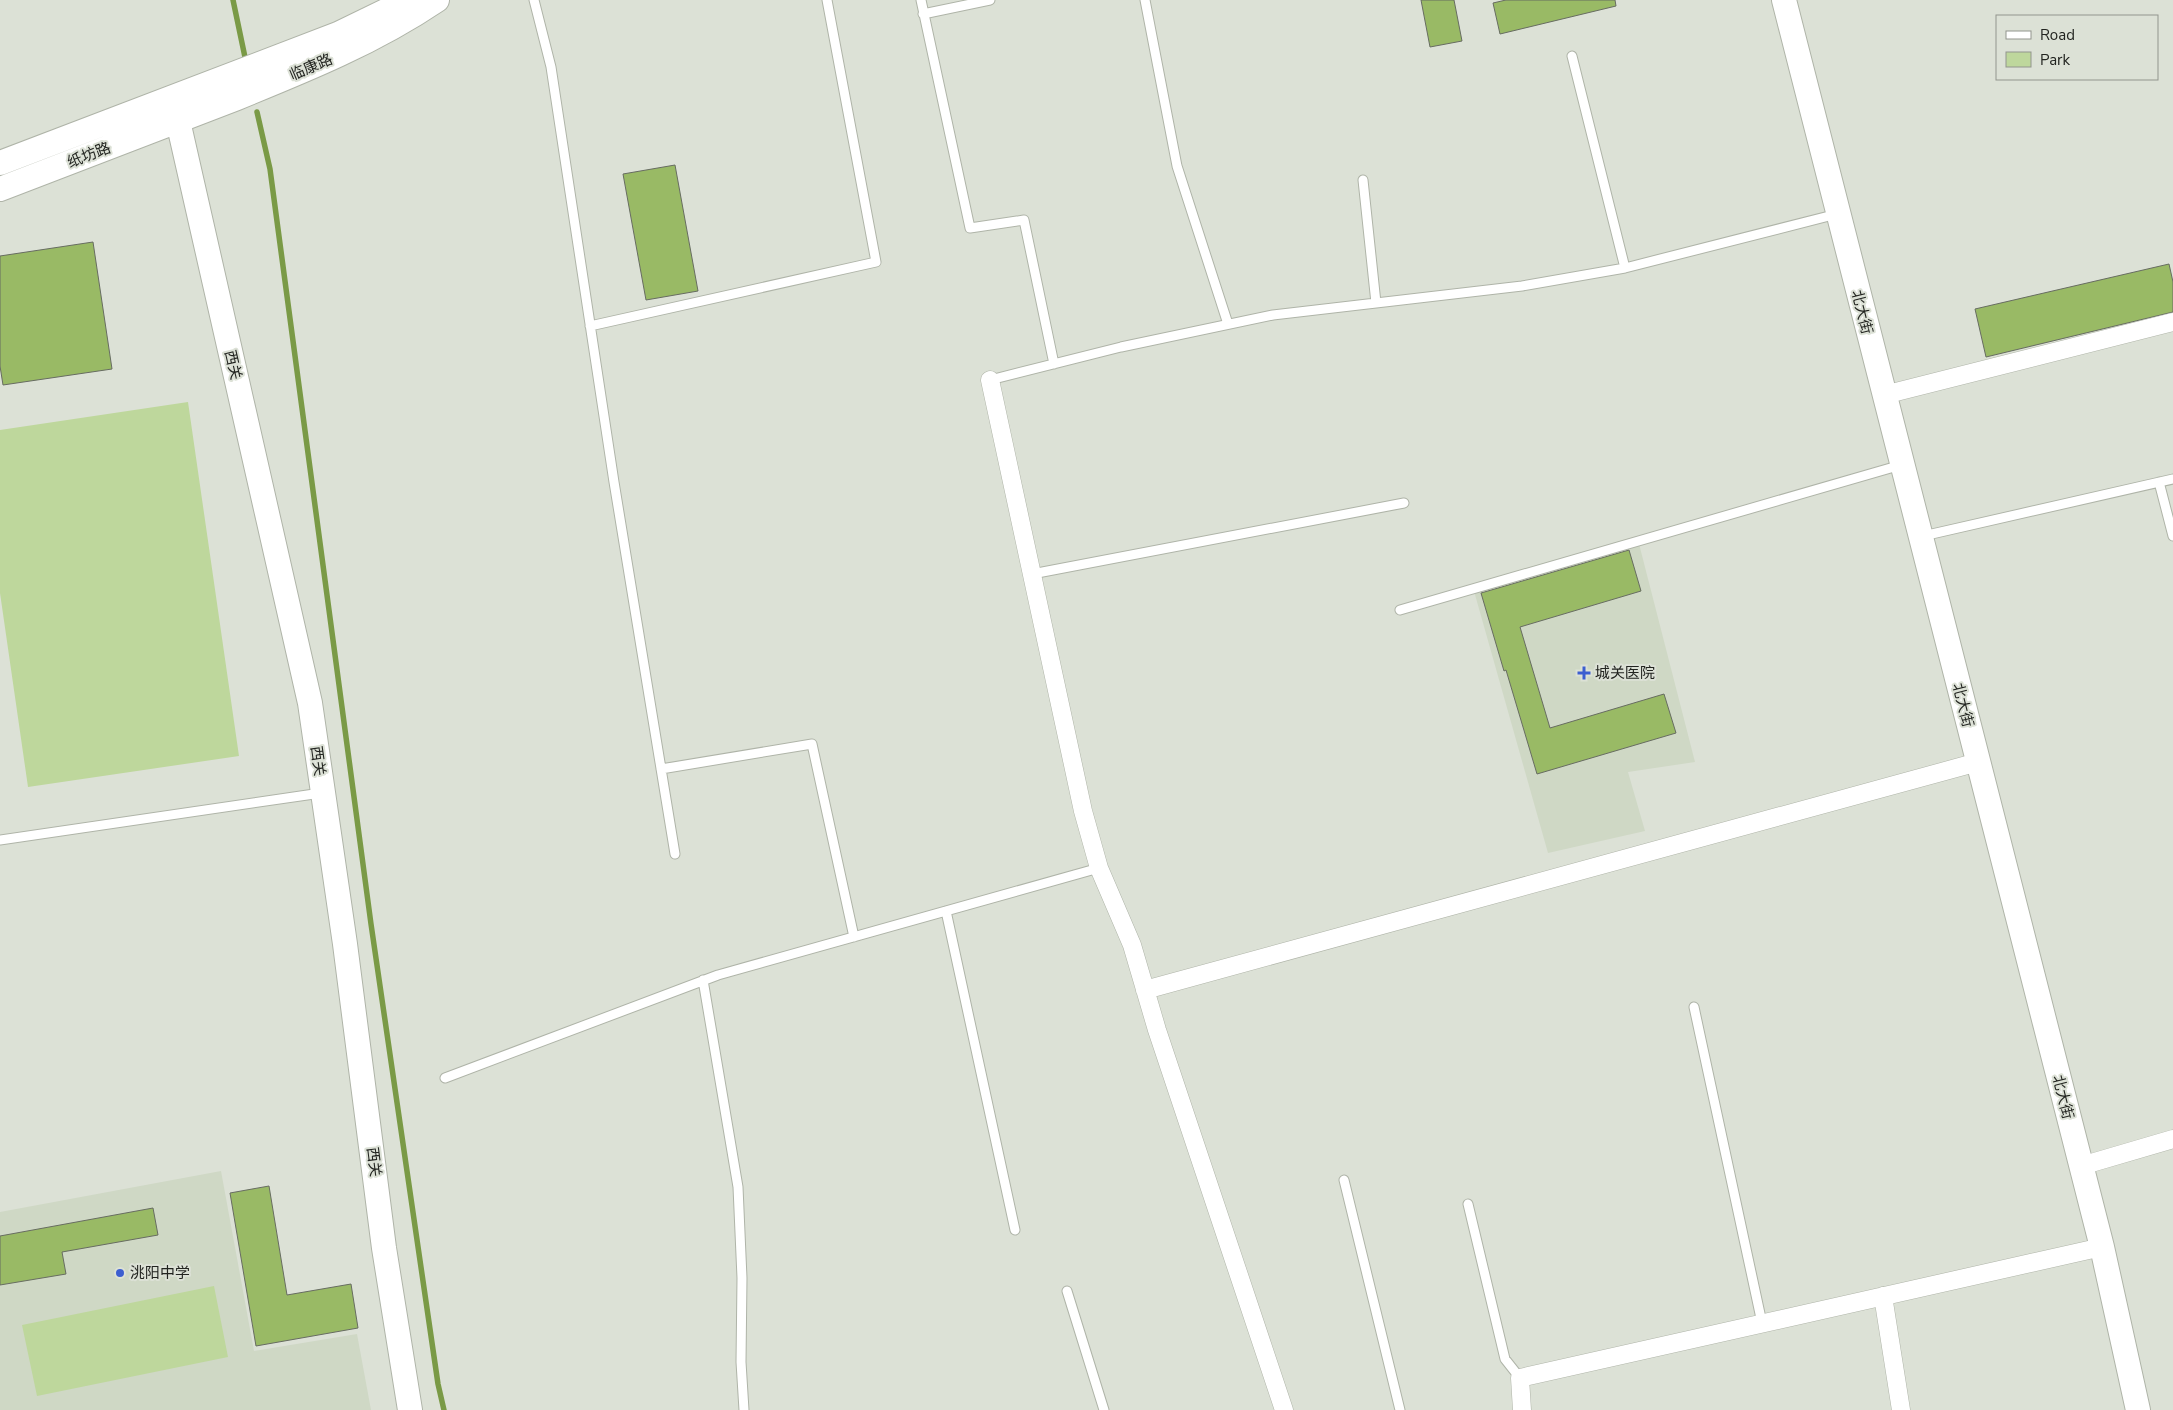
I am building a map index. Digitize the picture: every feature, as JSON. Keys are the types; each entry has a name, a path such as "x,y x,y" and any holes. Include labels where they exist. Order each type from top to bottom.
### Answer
{"main road":[{"name":"临康路","path":"167,100 338,34 408,0"},
{"name":"临康路","path":"178,121 329,61 402,23 437,0"},
{"name":"北大街","path":"1784,0 1901,465 2102,1247 2138,1410"},
{"name":"纸坊路","path":"0,162 167,100"},
{"name":"纸坊路","path":"0,189 178,121"},
{"name":"西关","path":"178,121 310,703 348,963 384,1248 410,1410"}],"street":[{"path":"1884,395 2173,322"},
{"path":"990,380 1084,811 1099,868 1132,945 1145,990 1284,1410"},
{"path":"1145,990 1978,762"},
{"path":"2081,1166 2173,1139"},
{"path":"1522,1410 1520,1378 2102,1247"},
{"path":"1883,1296 1901,1410"}],"lane":[{"path":"534,0 551,67 590,326 675,854"},
{"path":"590,326 876,262 827,0"},
{"path":"921,0 970,228 1024,220 1054,364"},
{"path":"923,14 990,0"},
{"path":"1146,0 1177,166 1228,324"},
{"path":"1572,56 1625,268"},
{"path":"1363,180 1376,303"},
{"path":"990,380 1121,347 1273,315 1522,286 1625,268 1837,214"},
{"path":"1400,610 1901,465"},
{"path":"1920,537 2173,479"},
{"path":"2159,482 2173,536"},
{"path":"1032,574 1404,503"},
{"path":"661,769 812,744 854,937"},
{"path":"0,840 323,793"},
{"path":"445,1078 703,980 1099,868"},
{"path":"946,911 1015,1230"},
{"path":"703,980 738,1187 742,1278 741,1362 744,1410"},
{"path":"1694,1007 1762,1323"},
{"path":"1344,1180 1400,1410"},
{"path":"1468,1204 1505,1359 1520,1378"},
{"path":"1066,1291 1104,1410"}],"shaded area":[{"name":"城关医院","path":"1637,536 1695,762 1628,772 1645,831 1548,853 1472,584"},
{"name":"洮阳中学","path":"221,1171 254,1351 357,1334 371,1410 0,1410 0,1212"}],"green space":[{"path":"188,402 239,756 28,787 0,593 0,430"},
{"path":"214,1286 228,1357 37,1396 22,1325"}],"building":[{"path":"1421,0 1454,0 1462,41 1430,47"},
{"path":"1506,0 1615,0 1616,6 1500,34 1493,3"},
{"path":"675,165 698,291 646,300 623,174"},
{"path":"93,242 112,369 3,385 0,366 0,256"},
{"path":"2169,264 2173,282 2173,312 1986,357 1975,309"},
{"path":"1629,550 1641,591 1520,627 1550,728 1664,694 1676,733 1537,774 1481,593"},
{"path":"269,1186 287,1295 351,1284 358,1328 256,1346 230,1193"},
{"path":"153,1208 158,1235 62,1252 66,1274 0,1285 0,1236"}],"waterway":[{"path":"233,0 246,62"},
{"path":"257,112 270,169 371,924 438,1384 444,1410"}],"place":[{"name":"城关医院","path":"1584,673"},
{"name":"洮阳中学","path":"120,1273"}]}
